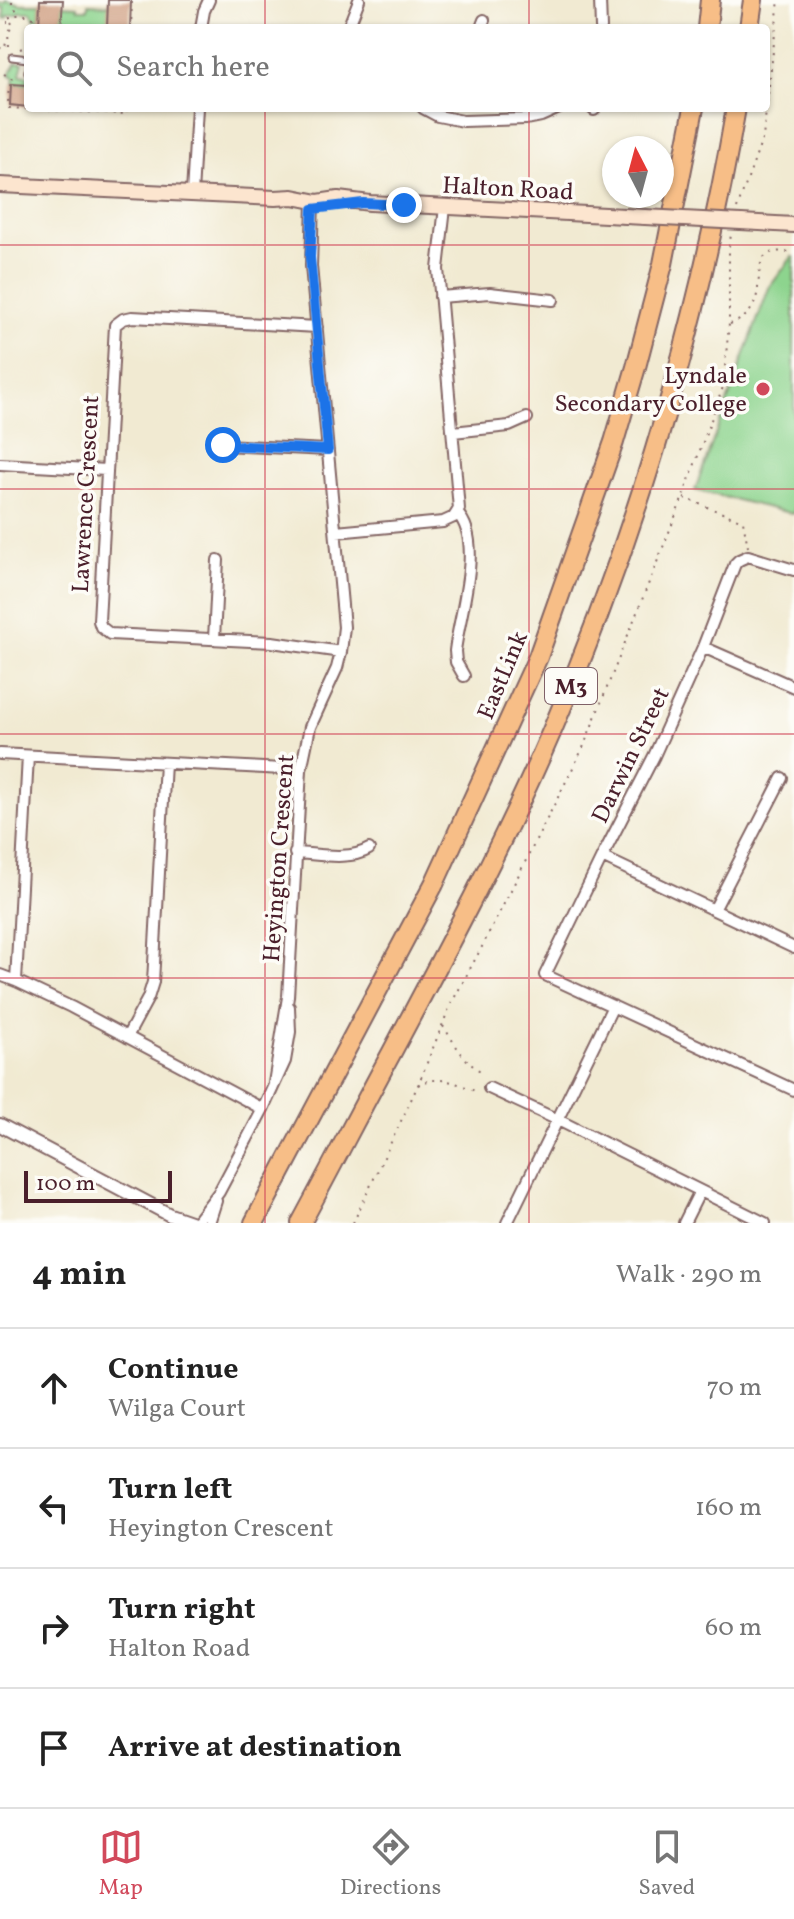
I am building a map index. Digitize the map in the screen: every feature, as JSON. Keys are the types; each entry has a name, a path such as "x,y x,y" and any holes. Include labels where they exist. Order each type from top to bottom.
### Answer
{"highway":[{"path":"707,24 710,0"},
{"path":"750,24 753,0"},
{"name":"EastLink","path":"254,1223 434,884 538,657 614,442 636,367 663,264 693,112"},
{"name":"M3","path":"301,1223 491,864 575,675 620,555 673,386 712,233 735,112"}],"main road":[{"name":"Halton Road","path":"0,185 293,197 313,205 338,199 363,203 794,225"}],"street":[{"path":"202,24 209,0"},
{"path":"350,24 359,0"},
{"path":"600,0 601,24"},
{"path":"192,194 197,112"},
{"path":"433,112 447,118 478,120 526,119 550,112"},
{"path":"478,112 478,120"},
{"name":"Heyington Crescent","path":"199,1223 219,1192 274,1083 288,997 301,770 310,727 332,681 341,652 343,613 310,257 313,205"},
{"path":"336,532 443,522 457,513 460,505 438,269 445,207"},
{"path":"440,297 490,293 553,300"},
{"name":"Lawrence Crescent","path":"317,327 132,317 116,323 113,332 99,621 110,634 272,642 341,652"},
{"path":"453,432 509,426 527,418"},
{"path":"223,445 328,450"},
{"path":"0,464 106,470"},
{"path":"457,513 465,525 471,550 455,651 456,662 464,676"},
{"path":"748,551 794,570"},
{"name":"Darwin Street","path":"613,1006 545,975 654,756 703,647 735,564 748,551"},
{"path":"214,639 218,560"},
{"path":"703,647 794,687"},
{"path":"0,754 301,770"},
{"path":"16,981 28,756"},
{"path":"127,1037 153,982 165,763"},
{"path":"714,910 782,778"},
{"path":"295,853 354,855 369,849"},
{"path":"602,857 794,948"},
{"path":"0,975 127,1037 263,1109"},
{"path":"507,1223 613,1006 794,1090"},
{"path":"489,1088 765,1223"},
{"path":"0,1125 175,1219 199,1223"},
{"path":"684,1223 700,1191"}],"lane":[{"path":"12,57 24,58"}],"path":[{"path":"131,24 132,0"},
{"path":"770,77 779,0"},
{"path":"12,2 20,14"},
{"path":"0,49 2,44 10,46 8,33 13,25 8,21 20,14 33,18 31,24"},
{"path":"20,49 24,48"},
{"path":"4,74 13,79 9,88 9,108 24,109"},
{"path":"94,112 126,112"},
{"path":"353,1223 418,1085 450,1006 583,748 683,497 723,387 729,324 729,246 763,137 766,112"},
{"path":"729,324 738,321 755,305 760,264 764,257 772,252 794,252"},
{"path":"683,497 743,521 748,551"},
{"path":"442,1025 467,1061 484,1073"},
{"path":"418,1085 434,1080 455,1082 477,1092"}],"green space":[{"path":"6,0 41,4 39,19 35,20 31,12 19,12 4,18 4,8 0,8 0,3"},
{"path":"88,4 109,5 108,22 82,20 82,24 61,24 62,5 88,9"},
{"path":"16,63 23,63 20,75 24,76 24,85 13,84 14,77 9,75"},
{"name":"Lyndale Secondary College","path":"792,257 794,514 695,490 769,288"}],"building":[{"path":"40,0 63,0 61,24 39,24"},
{"path":"108,0 131,0 130,24 107,24"},
{"path":"11,84 24,85 24,107 10,105"}],"place":[{"name":"Lyndale Secondary College","path":"763,389"}],"route":[{"path":"223,445 328,450 310,257 313,209 363,203 404,205"}]}
